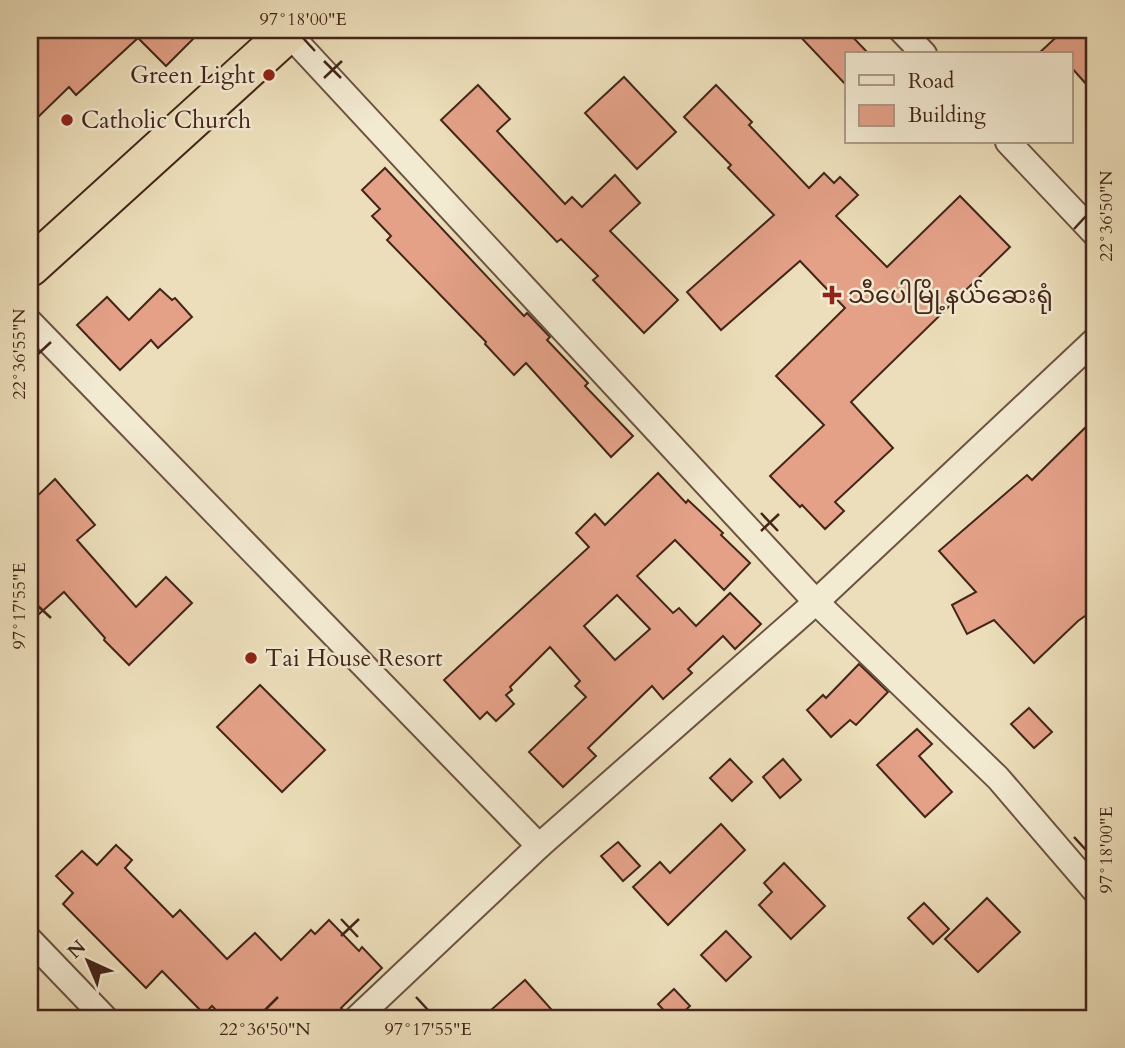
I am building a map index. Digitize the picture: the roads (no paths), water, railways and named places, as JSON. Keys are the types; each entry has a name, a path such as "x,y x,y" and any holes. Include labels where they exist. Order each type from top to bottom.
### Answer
{"highway":[{"path":"30,267 290,31"}],"street":[{"path":"901,30 923,52"},
{"path":"290,31 816,602 998,778 1095,891"},
{"path":"1010,144 1095,234"},
{"path":"30,322 538,846"},
{"path":"357,1018 538,846 816,602 1095,340"},
{"path":"30,940 105,1018"}],"place":[{"name":"Green Light","path":"269,75"},
{"name":"Catholic Church","path":"67,120"},
{"name":"သီပေါမြို့နယ်ဆေးရုံ","path":"832,295"},
{"name":"Tai House Resort","path":"251,658"}]}
